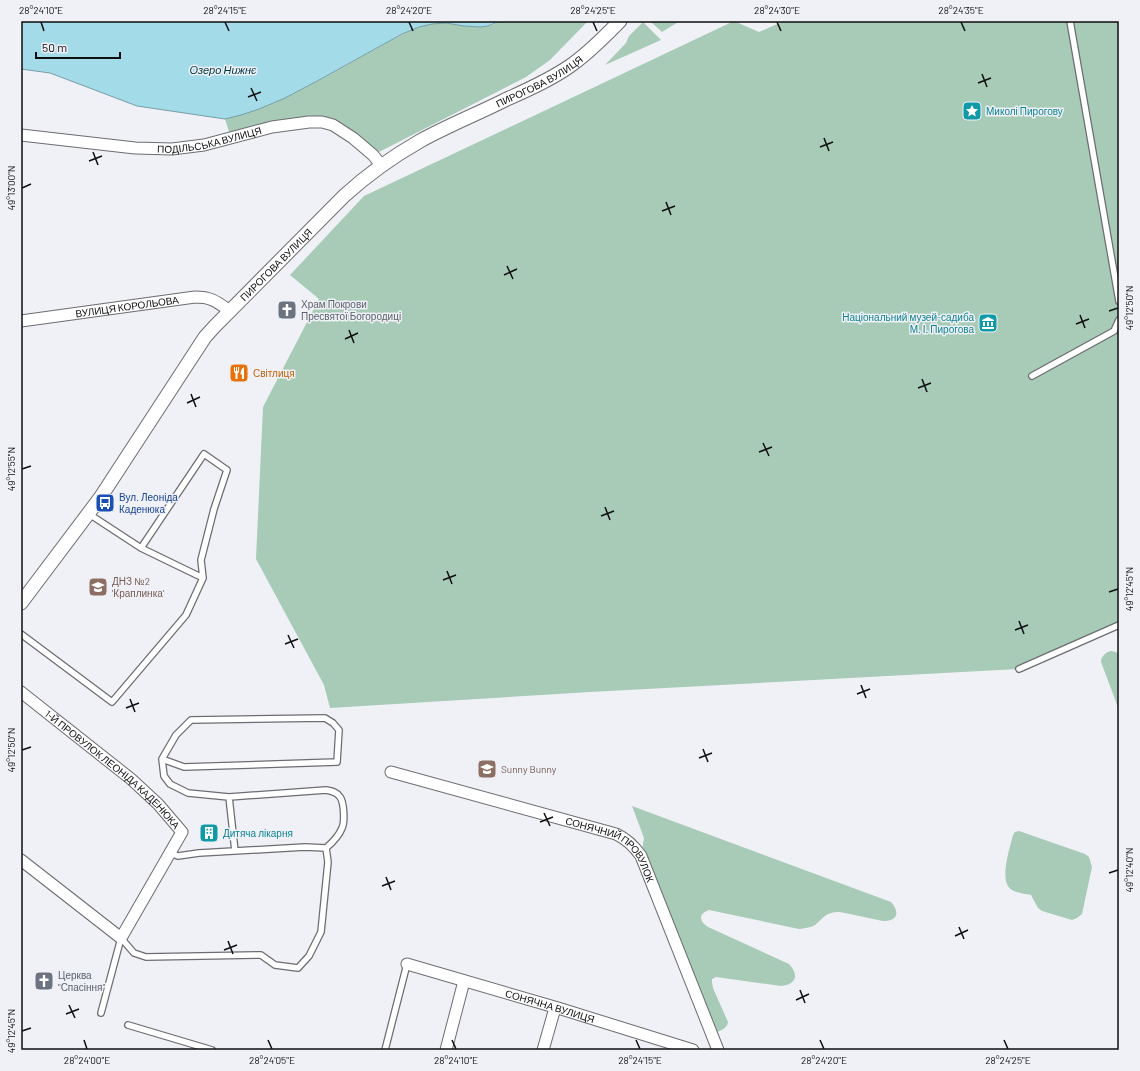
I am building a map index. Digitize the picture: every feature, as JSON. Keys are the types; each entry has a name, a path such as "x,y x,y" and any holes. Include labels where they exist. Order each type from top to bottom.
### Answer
{"street":[{"name":"ПИРОГОВА ВУЛИЦЯ","path":"21,603 89,514 210,331 344,196 381,165 422,140 555,75 583,56 602,40 620,21"},
{"name":"ПОДІЛЬСЬКА ВУЛИЦЯ","path":"21,135 135,148 172,149 204,145 272,127 309,122 322,122 333,125 353,138 373,155 381,165"},
{"name":"ВУЛИЦЯ КОРОЛЬОВА","path":"21,320 195,297 211,298 230,311"},
{"name":"1-Й ПРОВУЛОК ЛЕОНІДА КАДЕНЮКА","path":"21,692 131,779 158,804 182,832 121,938"},
{"name":"СОНЯЧНИЙ ПРОВУЛОК","path":"391,772 616,834 629,842 641,856 718,1050"},
{"path":"21,860 121,938"},
{"name":"СОНЯЧНА ВУЛИЦЯ","path":"407,964 693,1050"},
{"path":"446,1050 464,981"},
{"path":"543,1050 555,1008"}],"lane":[{"path":"1070,21 1119,301"},
{"path":"1032,376 1114,331 1119,320"},
{"path":"21,634 112,702 186,615 203,578 201,560 216,503 227,470 204,454 141,548"},
{"path":"89,514 141,548 203,578"},
{"path":"1019,669 1119,625"},
{"path":"162,759 184,767 337,762 339,730 333,722 325,718 191,720 176,735 162,759 164,776 170,784 188,793 229,797 326,790 334,791 341,797 344,812 343,827 335,840 326,848 305,847 199,853 178,856 170,853"},
{"path":"229,797 235,851"},
{"path":"121,938 134,952 146,957 261,955 275,965 298,968 309,956 321,932 328,862 326,848"},
{"path":"101,1013 121,938"},
{"path":"384,1050 407,964"},
{"path":"128,1025 212,1050"}],"green space":[{"path":"500,21 588,21 550,60 526,77 373,155 322,122 231,138 225,119 243,114 296,92 410,31 424,25 436,23 484,27"},
{"path":"650,21 680,21 662,32"},
{"path":"734,21 759,32 784,21 1119,21 1119,625 1019,669 590,692 330,708 324,685 256,559 263,407 319,299 290,275 364,196"},
{"path":"643,22 661,40 605,65 626,43 629,36"},
{"path":"1111,651 1116,652 1119,655 1119,710 1101,662 1104,655"},
{"path":"632,806 891,902 896,909 896,915 888,921 883,921 835,912 826,916 813,926 799,929 709,910 705,912 701,916 701,920 708,927 789,964 795,975 793,981 781,986 716,977 712,979 713,988 728,1022 724,1029 712,1034 641,856 644,838"},
{"path":"1019,831 1085,854 1089,857 1092,867 1082,914 1077,918 1072,920 1042,911 1038,908 1031,895 1014,891 1008,886 1005,873 1006,864 1013,835 1015,832"}],"water":[{"name":"Озеро Нижнє","path":"21,21 500,21 481,27 446,23 419,27 402,34 285,98 259,109 225,119 137,106 50,73 21,69"}],"place":[{"name":"Миколі Пирогову","path":"972,111"},
{"name":"Храм Покрови Пресвятої Богородиці","path":"287,310"},
{"name":"Національний музей-садиба М. І. Пирогова","path":"988,323"},
{"name":"Світлиця","path":"239,373"},
{"name":"Вул. Леоніда Каденюка","path":"105,503"},
{"name":"ДНЗ №2 'Краплинка'","path":"98,587"},
{"name":"Sunny Bunny","path":"487,769"},
{"name":"Дитяча лікарня","path":"209,833"},
{"name":"Церква \"Спасіння\"","path":"44,981"}]}
